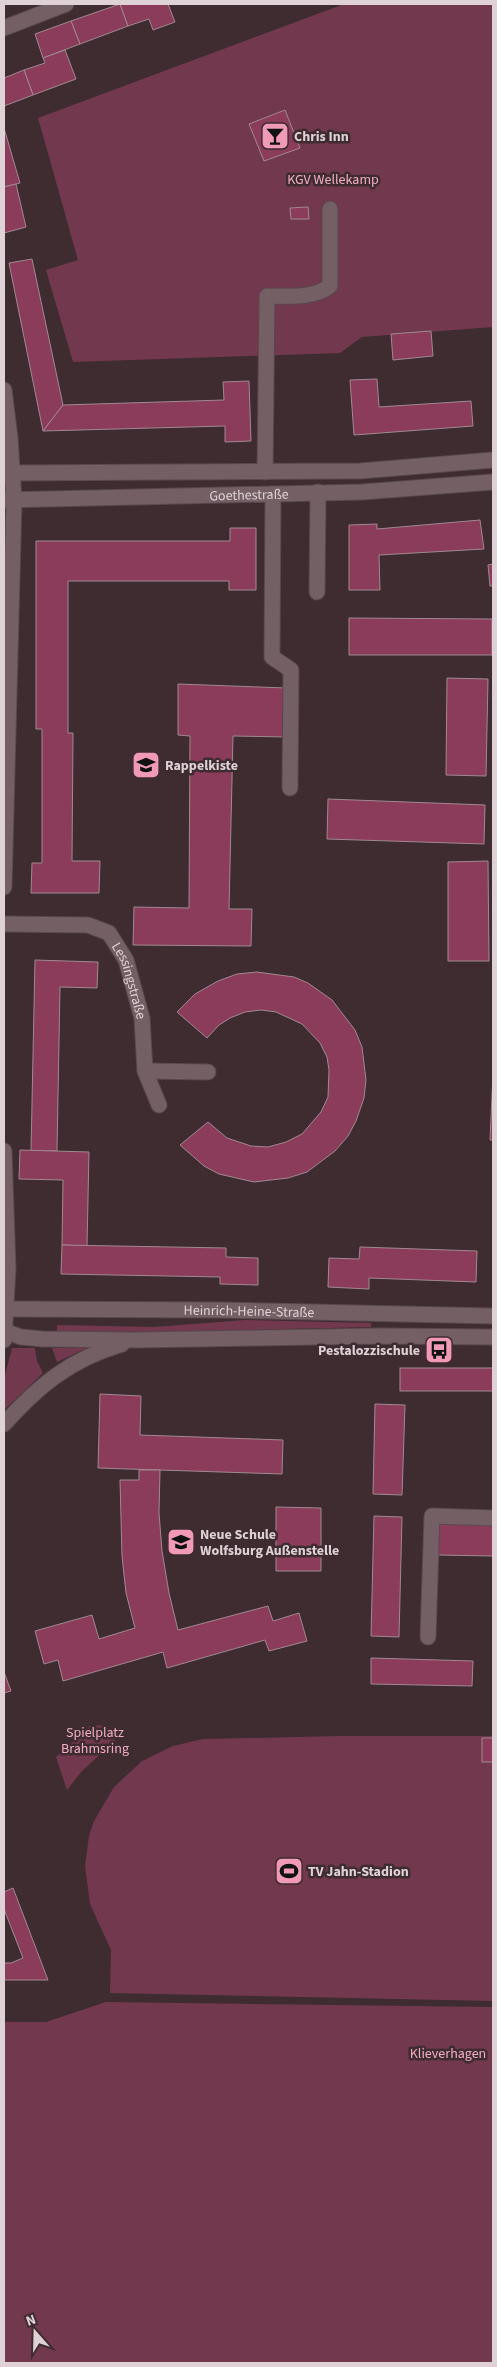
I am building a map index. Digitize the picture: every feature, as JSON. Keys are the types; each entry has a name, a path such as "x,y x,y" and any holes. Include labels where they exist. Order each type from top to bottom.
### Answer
{"street":[{"path":"4,28 66,4"},
{"path":"264,472 267,296 312,294 323,292 330,286 330,209"},
{"path":"4,390 9,500 4,887"},
{"name":"Goethestraße","path":"8,473 360,471 493,460"},
{"name":"Goethestraße","path":"9,500 362,492 493,482"},
{"path":"317,592 318,492"},
{"path":"273,494 272,657 291,670 290,788"},
{"name":"Lessingstraße","path":"4,924 88,925 109,933 126,960 142,1018 145,1071 159,1105"},
{"path":"145,1071 208,1072"},
{"path":"4,1151 8,1268 4,1334"},
{"name":"Heinrich-Heine-Straße","path":"5,1308 493,1316"},
{"name":"Heinrich-Heine-Straße","path":"4,1334 43,1339 136,1340 380,1336 493,1337"},
{"name":"Heinrich-Heine-Straße","path":"4,1424 18,1407 54,1375 85,1357 136,1340"},
{"path":"428,1637 432,1516 493,1518"}],"green space":[{"name":"KGV Wellekamp","path":"344,4 493,4 493,327 362,337 340,353 73,362 46,270 78,260 38,118"},
{"path":"245,1320 371,1323 371,1327 154,1332 57,1331 57,1325 154,1327"},
{"path":"12,1348 35,1348 37,1361 43,1373 4,1410 4,1379"},
{"path":"52,1348 87,1348 57,1362"},
{"name":"Spielplatz Brahmsring","path":"106,1725 115,1741 82,1771 67,1790 56,1757 90,1726"},
{"name":"TV Jahn-Stadion","path":"340,1736 493,1736 493,2001 110,1993 111,1950 90,1904 85,1866 89,1836 94,1821 114,1787 142,1761 173,1746 203,1739"},
{"name":"Klieverhagen","path":"106,2002 493,2007 493,2363 4,2363 4,2022 46,2022"}],"building":[{"path":"120,4 128,26 80,44 71,21"},
{"path":"120,4 168,4 175,22 153,30 149,19 128,26"},
{"path":"71,21 80,44 43,58 35,34"},
{"path":"65,50 76,79 33,95 24,70 45,63 43,58"},
{"path":"24,70 33,95 4,106 4,78"},
{"name":"Chris Inn","path":"285,110 300,148 264,161 249,124"},
{"path":"4,128 20,183 4,187"},
{"path":"16,184 26,227 4,233 4,187"},
{"path":"308,207 309,219 291,219 290,208"},
{"path":"32,259 63,405 43,431 9,263"},
{"path":"431,331 433,356 393,360 391,334"},
{"path":"377,379 379,407 471,401 473,426 354,435 350,380"},
{"path":"249,381 251,441 225,442 225,426 43,431 63,405 224,400 223,382"},
{"path":"480,520 484,549 379,555 380,590 349,590 349,525 377,524 377,529"},
{"path":"230,528 256,528 256,590 229,590 229,581 68,581 68,733 73,733 72,861 100,861 99,893 31,893 32,863 42,863 42,729 36,729 36,541 230,541"},
{"path":"493,564 493,586 490,586 488,565"},
{"path":"349,618 492,619 492,655 349,655"},
{"path":"447,678 488,679 486,776 446,775"},
{"path":"178,684 286,688 287,737 233,736 229,909 252,909 251,946 133,945 134,907 189,908 190,736 178,735"},
{"path":"328,799 485,805 484,844 327,839"},
{"path":"488,861 489,961 448,961 448,862"},
{"path":"35,960 98,962 97,988 60,987 57,1151 31,1151"},
{"path":"257,972 294,977 308,983 332,1000 355,1030 362,1047 366,1080 364,1098 356,1121 348,1136 335,1151 307,1172 288,1178 254,1182 219,1174 204,1166 180,1145 208,1122 227,1138 251,1146 268,1147 286,1142 302,1134 321,1112 328,1097 329,1070 327,1057 320,1043 302,1024 276,1012 261,1010 245,1012 219,1025 207,1038 177,1012 195,994 218,981 237,974"},
{"path":"493,1074 493,1140 490,1140"},
{"path":"20,1150 89,1152 87,1246 62,1245 63,1180 19,1179"},
{"path":"62,1245 226,1248 226,1257 258,1258 258,1285 220,1284 220,1277 61,1274"},
{"path":"360,1247 477,1251 476,1282 369,1278 369,1289 328,1287 329,1258 359,1259"},
{"path":"400,1368 493,1368 493,1391 400,1391"},
{"path":"100,1394 141,1396 140,1435 283,1440 282,1474 98,1468"},
{"path":"375,1404 405,1405 402,1495 373,1494"},
{"path":"139,1470 160,1470 159,1513 162,1551 178,1630 268,1606 273,1621 299,1613 307,1641 269,1651 265,1640 167,1668 163,1652 63,1681 58,1660 44,1664 35,1631 92,1615 99,1639 135,1628 126,1593 122,1556 120,1480 139,1480"},
{"path":"276,1507 321,1508 321,1571 276,1571"},
{"path":"374,1516 402,1517 399,1637 371,1636"},
{"path":"438,1524 493,1525 493,1556 437,1555"},
{"path":"371,1658 473,1661 472,1686 371,1684"},
{"path":"4,1672 11,1691 4,1693"},
{"path":"482,1738 493,1738 493,1762 482,1762"},
{"path":"13,1888 48,1980 4,1980 4,1963 11,1963 23,1958 4,1909 4,1892"}],"place":[{"name":"Chris Inn","path":"275,136"},
{"name":"Rappelkiste","path":"146,765"},
{"name":"Pestalozzischule","path":"439,1350"},
{"name":"Neue Schule Wolfsburg Außenstelle","path":"181,1542"},
{"name":"TV Jahn-Stadion","path":"289,1871"}]}
